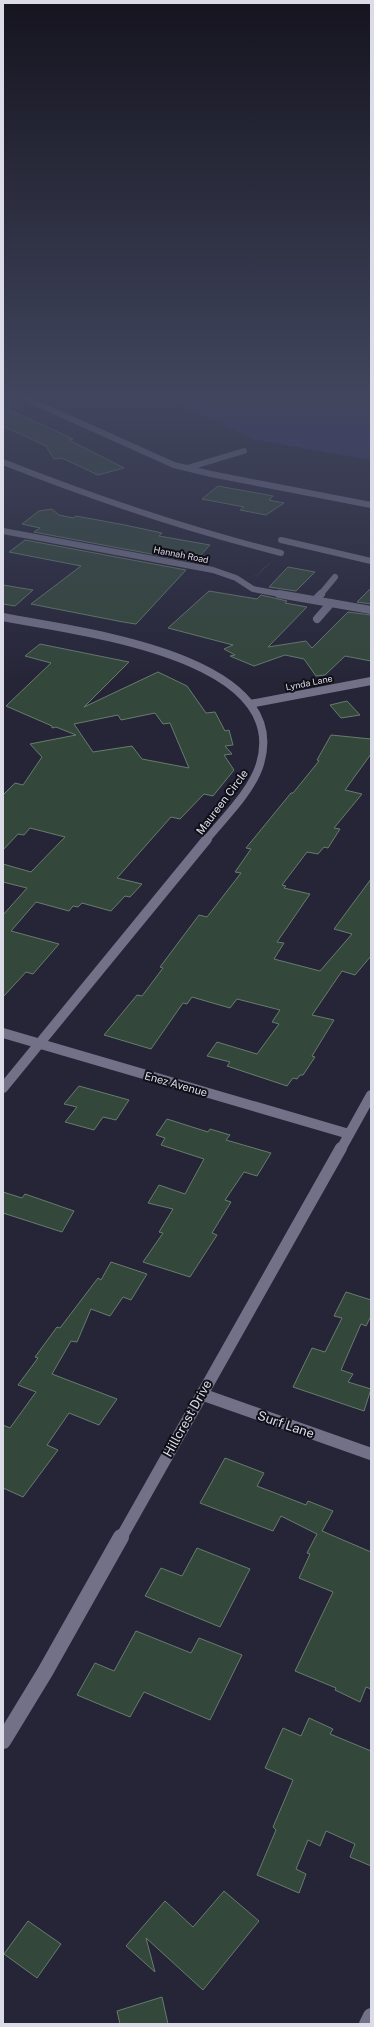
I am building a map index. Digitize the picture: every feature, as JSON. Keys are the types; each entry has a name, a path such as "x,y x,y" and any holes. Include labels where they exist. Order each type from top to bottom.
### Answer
{"street":[{"path":"83,494 228,540 281,553"},
{"path":"312,494 371,505"},
{"name":"Hannah Road","path":"3,531 213,570 236,578 253,589 371,610"},
{"path":"281,540 371,561"},
{"path":"315,600 335,577"},
{"path":"317,619 331,603"},
{"name":"Maureen Circle","path":"3,617 136,645 174,656 202,667 227,682 250,704 259,718 264,731 264,744 260,769 254,780 202,846 3,1088"},
{"name":"Lynda Lane","path":"250,704 371,681"},
{"name":"Enez Avenue","path":"3,1033 349,1134"},
{"name":"Hillcrest Drive","path":"3,1741 45,1672 371,1095"},
{"name":"Surf Lane","path":"201,1394 371,1454"},
{"path":"367,2024 371,2016"}],"building":[{"path":"209,494 260,494 273,496 269,500 284,503 266,515 240,510 244,507 202,499"},
{"path":"52,509 59,515 73,518 76,516 125,525 162,533 159,536 210,545 194,562 34,532 40,528 22,524 39,511"},
{"path":"25,540 186,570 136,624 123,622 31,604 81,566 9,552"},
{"path":"288,567 315,572 296,591 269,587"},
{"path":"3,585 33,590 15,606 3,604"},
{"path":"371,588 371,604 357,602"},
{"path":"209,591 257,599 261,595 287,601 285,603 307,607 268,647 306,641 312,648 348,612 371,615 371,661 345,656 325,675 316,676 304,659 285,655 254,666 230,656 235,655 224,649 233,645 168,628"},
{"path":"40,644 129,662 84,707 158,672 187,686 206,713 215,712 225,731 229,730 233,745 225,746 232,754 224,755 234,770 213,796 204,794 180,819 171,817 117,878 142,884 130,897 125,896 111,911 82,903 78,907 73,906 69,911 36,902 11,931 59,944 33,974 26,972 3,997 3,915 27,888 3,882 3,864 31,872 65,837 30,828 24,835 18,834 3,850 3,795 15,783 23,785 42,757 30,744 76,735 56,727 52,728 52,726 6,706 51,663 25,656","holes":["155,713 163,724 170,723 189,768 142,759 132,746 93,752 74,724 118,715 121,720"]},
{"path":"347,701 360,715 341,718 330,705"},
{"path":"331,735 371,739 371,754 345,790 362,794 334,828 340,829 328,848 324,847 318,854 307,852 282,885 286,886 284,888 310,894 277,942 284,943 274,959 320,971 352,934 334,929 371,879 371,956 355,975 342,971 312,1015 334,1020 312,1056 315,1057 303,1075 300,1075 297,1079 293,1078 287,1086 227,1066 230,1062 207,1056 217,1042 257,1054 279,1024 272,1022 280,1010 237,999 230,1008 192,997 187,1004 183,1003 151,1049 104,1035 137,995 142,996 163,968 160,967 199,915 207,917 241,873 235,872 251,849 246,848 319,761 317,760"},
{"path":"79,1086 129,1100 116,1120 103,1117 94,1130 65,1122 77,1107 64,1104"},
{"path":"167,1119 208,1132 210,1129 230,1135 226,1140 271,1153 257,1176 244,1172 225,1200 231,1202 212,1233 217,1235 190,1277 143,1262 163,1233 159,1232 173,1209 148,1203 159,1185 185,1194 204,1159 161,1145 165,1138 156,1135"},
{"path":"3,1192 22,1198 25,1194 74,1211 62,1232 3,1213"},
{"path":"111,1262 147,1274 131,1300 123,1297 110,1316 91,1309 77,1342 71,1341 52,1374 117,1399 99,1425 69,1413 47,1445 58,1450 23,1497 3,1488 3,1425 10,1428 36,1392 18,1385 38,1358 35,1357 57,1327 60,1328 98,1278 101,1280"},
{"path":"346,1292 371,1300 371,1316 366,1326 361,1324 341,1370 353,1374 348,1382 371,1389 364,1411 293,1387 312,1348 325,1352 342,1318 334,1316"},
{"path":"225,1458 264,1473 257,1486 306,1505 308,1501 333,1511 322,1531 371,1552 371,1689 366,1687 360,1702 335,1690 336,1688 295,1671 333,1592 299,1578 310,1554 307,1553 317,1534 281,1516 273,1531 200,1503"},
{"path":"197,1548 250,1569 220,1627 145,1596 161,1568 182,1576"},
{"path":"136,1631 191,1653 199,1638 242,1655 210,1720 144,1692 130,1717 77,1695 95,1663 114,1671"},
{"path":"309,1718 333,1729 330,1734 371,1751 371,1866 350,1857 355,1844 326,1831 320,1846 308,1840 296,1869 306,1874 299,1893 257,1875 276,1830 273,1827 293,1780 265,1768 283,1728 301,1736"},
{"path":"224,1891 259,1921 203,1990 146,1938 155,1972 126,1946 165,1901 193,1927"},
{"path":"28,1921 61,1944 37,1978 4,1954"},
{"path":"162,1997 168,2024 120,2024 117,2011"}]}
